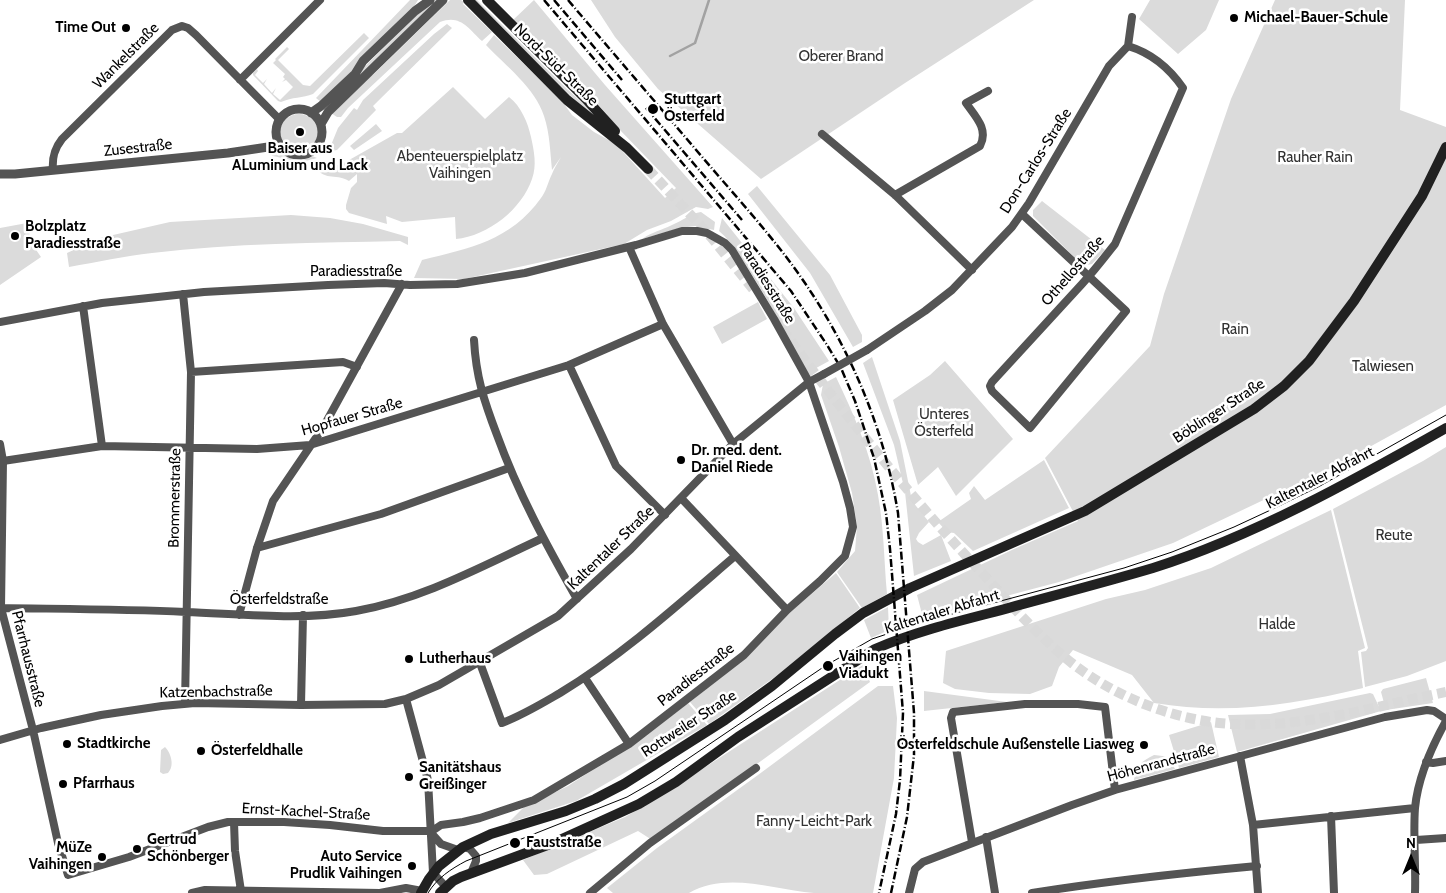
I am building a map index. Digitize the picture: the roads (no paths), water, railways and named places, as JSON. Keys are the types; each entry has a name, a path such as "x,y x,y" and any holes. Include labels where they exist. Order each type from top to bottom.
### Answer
{"main road":[{"name":"Nord-Süd-Straße","path":"468,0 567,100 628,148 648,169"},
{"name":"Nord-Süd-Straße","path":"487,0 586,99 622,138 628,148"},
{"name":"Böblinger Straße","path":"910,588 1086,511 1254,410 1284,386 1309,361 1354,301 1422,196 1446,147"},
{"name":"Kaltentaler Abfahrt","path":"471,873 553,843 639,804 676,782 738,737 875,649 894,640 1179,559 1300,507 1446,428"},
{"name":"Rottweiler Straße","path":"421,892 433,873 445,860 460,849 492,834 566,811 624,784 725,720 786,675 848,624 910,588"},
{"path":"443,890 454,881 471,873"}],"street":[{"path":"240,80 320,0"},
{"path":"415,11 421,0"},
{"path":"311,113 322,106 355,74 363,61 415,11 430,0"},
{"path":"321,124 328,112 443,0"},
{"path":"1128,46 1132,17"},
{"name":"Wankelstraße","path":"53,170 53,158 57,146 62,140 172,30 182,26 188,28 280,119"},
{"name":"Don-Carlos-Straße","path":"808,382 867,350 925,311 952,290 972,270 1022,214 1109,66 1128,46"},
{"name":"Othellostraße","path":"1088,277 1126,311 1030,428 992,391 990,386 1088,277 1115,244 1183,88 1176,78 1151,56 1128,46"},
{"path":"895,195 980,146 983,140 983,128 966,103 988,91"},
{"path":"290,110 305,110 311,113 321,124 322,131 319,144 309,153 296,155 289,153 279,144 276,132 280,119 290,110"},
{"path":"822,134 895,195 972,270"},
{"name":"Zusestraße","path":"0,174 228,153 268,148 279,144"},
{"path":"1022,214 1088,277"},
{"name":"Paradiesstraße","path":"0,322 83,306 183,294 296,286 384,283 457,284 525,273 682,231 707,233 725,243 738,257 808,382 843,482 853,527 845,556 820,582 787,610 744,655 629,744 534,800 480,818 441,825 432,833"},
{"path":"629,246 664,324 733,444"},
{"path":"239,615 257,548 274,501 324,426 402,284"},
{"name":"Brommerstraße","path":"183,294 192,372 185,704"},
{"path":"83,306 102,446"},
{"name":"Hopfauer Straße","path":"3,461 102,446 257,449 310,445 569,365 664,324"},
{"path":"474,340 482,393 509,468 543,538 577,599"},
{"path":"192,372 343,362 357,367"},
{"path":"569,365 616,466 665,515"},
{"name":"Kaltentaler Straße","path":"406,699 440,685 558,616 665,515 733,444 808,382"},
{"path":"324,426 336,437"},
{"name":"Pfarrhausstraße","path":"0,444 3,461 0,608 33,730 58,843 68,875"},
{"path":"257,548 381,514 509,468"},
{"path":"681,498 787,610"},
{"name":"Österfeldstraße","path":"0,608 239,615 326,615 355,611 406,599 446,583 543,538"},
{"path":"480,662 502,723 521,716 585,678 617,655 736,556"},
{"path":"301,705 303,615"},
{"path":"585,678 629,744"},
{"path":"406,699 428,780 433,873 443,890"},
{"name":"Katzenbachstraße","path":"0,740 33,730 101,715 185,704 385,704 406,699"},
{"path":"972,842 951,718 953,712 1026,704 1078,704 1105,707 1114,790"},
{"name":"Höhenrandstraße","path":"909,893 915,869 918,865 972,842 1114,790 1385,717 1412,712 1434,711 1446,720"},
{"path":"1415,893 1415,808 1426,762 1446,720"},
{"path":"1240,756 1252,825 1258,893"},
{"path":"1426,762 1446,761"},
{"path":"590,893 650,843 756,768"},
{"path":"1252,825 1415,808"},
{"path":"1331,816 1334,893"},
{"path":"234,822 235,851 241,891"},
{"name":"Ernst-Kachel-Straße","path":"68,875 129,857 208,827 234,822 300,822 383,831 432,833"},
{"path":"432,833 441,844 460,849 470,849 476,856 471,873"},
{"path":"986,837 995,893"},
{"path":"1416,840 1446,838"},
{"path":"1032,893 1122,879 1256,866"},
{"path":"192,893 206,890 380,893 406,888 421,892"}],"waterway":[{"path":"670,56 695,43 709,0"}],"tunnel":[{"path":"648,169 711,237 753,289"},
{"path":"782,329 879,455 957,546 1038,633 1073,664 1106,686 1142,703 1180,716 1219,723 1248,725 1306,721 1362,711 1446,692"}],"tram line":[{"path":"428,893 445,874 466,861 627,797 655,781 825,666 872,639 926,621 1124,568 1172,552 1234,527 1320,486 1446,415"}],"railway":[{"path":"544,0 791,291 841,368 855,401 874,458 886,513 903,713 900,780 896,814 879,893"},
{"path":"554,0 622,80"},
{"path":"568,0 790,262 828,320 859,381 872,413 883,446 898,513 914,713 914,755 907,817 891,893"},
{"path":"646,108 742,220"}],"place":[{"name":"Michael-Bauer-Schule","path":"1234,18"},
{"name":"Time Out","path":"126,28"},
{"name":"Stuttgart Österfeld","path":"653,109"},
{"name":"Baiser aus ALuminium und Lack","path":"300,132"},
{"name":"Bolzplatz Paradiesstraße","path":"15,236"},
{"name":"Dr. med. dent. Daniel Riede","path":"681,460"},
{"name":"Lutherhaus","path":"409,659"},
{"name":"Vaihingen Viadukt","path":"828,666"},
{"name":"Stadtkirche","path":"67,744"},
{"name":"Österfeldschule Außenstelle Liasweg","path":"1144,745"},
{"name":"Österfeldhalle","path":"201,751"},
{"name":"Sanitätshaus Greißinger","path":"409,777"},
{"name":"Pfarrhaus","path":"63,784"},
{"name":"Fauststraße","path":"515,843"},
{"name":"Gertrud Schönberger","path":"137,849"},
{"name":"MüZe Vaihingen","path":"102,857"},
{"name":"Auto Service Prudlik Vaihingen","path":"412,866"}],"park label":[{"name":"Oberer Brand","path":"841,57"},
{"name":"Rauher Rain","path":"1315,158"},
{"name":"Abenteuerspielplatz Vaihingen","path":"460,166"},
{"name":"Rain","path":"1235,330"},
{"name":"Talwiesen","path":"1383,367"},
{"name":"Unteres Österfeld","path":"944,424"},
{"name":"Reute","path":"1394,536"},
{"name":"Halde","path":"1277,625"},
{"name":"Fanny-Leicht-Park","path":"814,822"}]}
